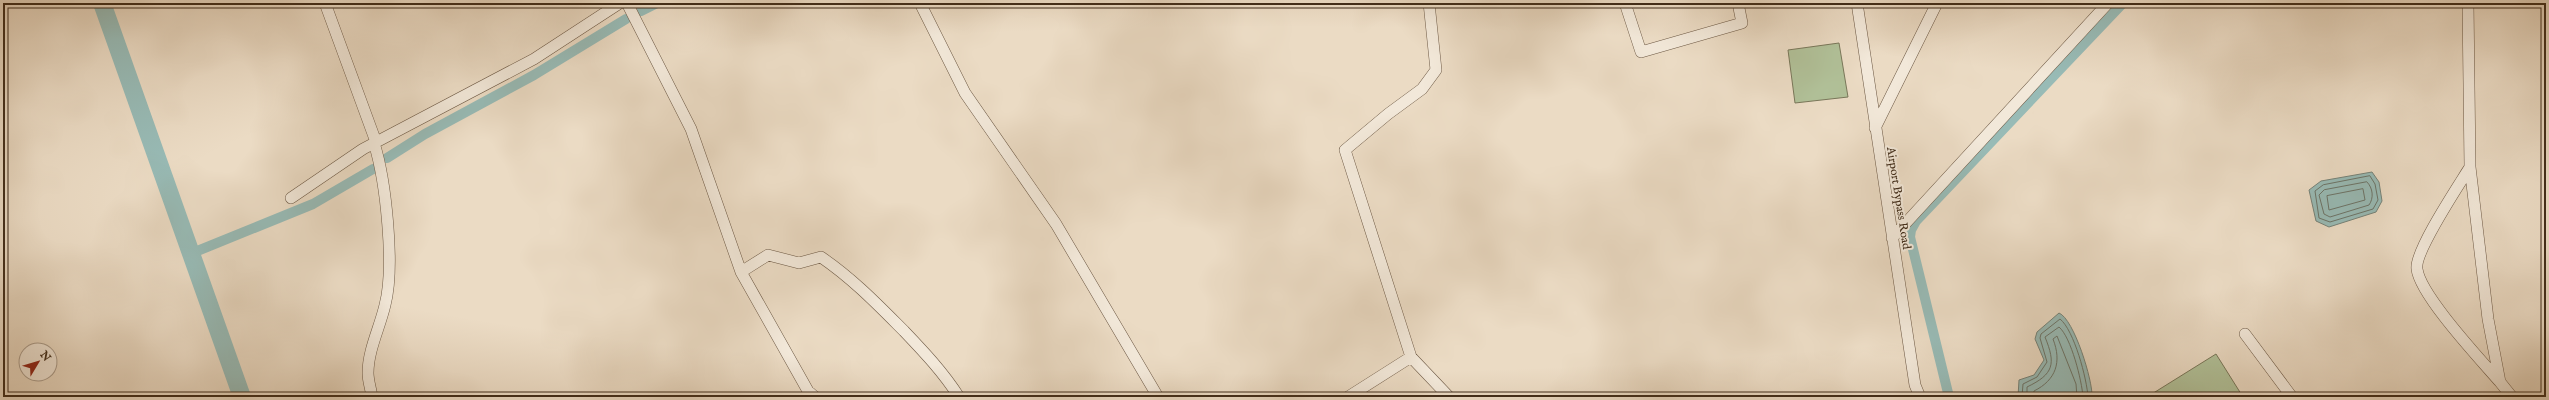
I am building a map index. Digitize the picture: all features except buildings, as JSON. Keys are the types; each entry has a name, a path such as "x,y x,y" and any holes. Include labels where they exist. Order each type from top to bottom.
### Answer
{"street":[{"path":"325,3 375,143 381,164 385,197 388,273 386,304 376,334 368,373 372,397"},
{"path":"291,198 375,143 534,59 620,3"},
{"path":"627,3 690,129 741,272 808,391 815,397"},
{"path":"920,3 965,92 1056,224 1158,397"},
{"path":"1429,3 1436,70 1422,89 1388,114 1345,150 1411,357 1450,397"},
{"path":"1625,3 1641,52 1742,23 1738,3"},
{"name":"Airport Bypass Road","path":"1857,3 1892,238 1916,385 1920,397"},
{"path":"1875,128 1937,3"},
{"path":"1892,238 2108,3"},
{"path":"2468,3 2470,167 2488,319 2500,382"},
{"path":"2470,167 2424,244 2416,268 2421,282 2451,326 2512,397"},
{"path":"741,272 768,255 799,263 821,257 849,276 869,295 944,373 959,397"},
{"path":"2245,334 2292,397"},
{"path":"1348,397 1411,357"}],"green space":[{"path":"1839,43 1848,97 1795,103 1788,50"},
{"path":"2216,354 2243,397 2147,397"}],"water":[{"path":"2372,172 2379,182 2382,201 2376,212 2329,227 2316,221 2309,190 2321,181"},
{"path":"2059,313 2071,326 2082,351 2092,397 2018,397 2019,380 2034,375 2044,360 2035,339 2037,332"}],"waterway":[{"path":"102,3 242,397"},
{"path":"641,11 657,3"},
{"path":"1949,397 1910,237 1911,230 1916,221 2123,3"},
{"path":"387,158 425,134 534,75 626,19"},
{"path":"190,254 313,204 373,169"}]}
